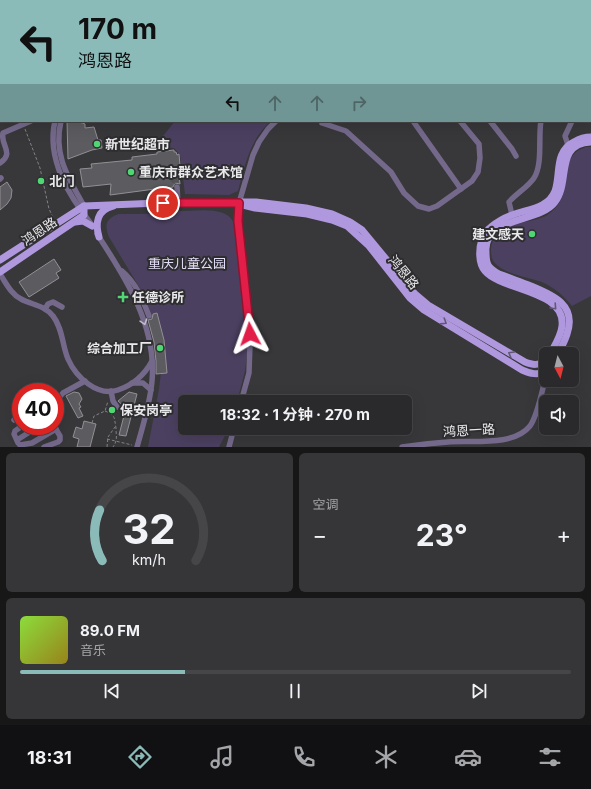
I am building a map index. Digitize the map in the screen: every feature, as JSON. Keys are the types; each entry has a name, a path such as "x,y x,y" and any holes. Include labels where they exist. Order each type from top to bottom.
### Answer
{"main road":[{"path":"554,347 560,334 562,325 561,315 557,308 540,296 488,274 482,267 480,252 482,238 487,230 495,224 512,215 536,208 547,202 552,197 557,184 559,161 568,145 577,140 591,137"},
{"path":"561,347 567,334 569,318 563,304 551,294 492,270 487,265 485,249 488,240 493,233 506,224 545,210 554,203 560,192 565,162 569,152 578,145 591,142"},
{"name":"鸿恩路","path":"0,260 81,207 178,202 256,202 306,208 332,214 350,222 362,230 415,294 428,305 525,362 533,365 539,364"},
{"name":"鸿恩路","path":"239,203 255,208 307,214 332,220 347,226 368,246 410,298 424,310 522,370 531,374 539,374"},
{"path":"99,237 97,225 99,215 109,207 119,204"},
{"path":"81,207 84,215"},
{"name":"鸿恩路","path":"0,273 84,215"},
{"path":"73,223 83,221 92,226"}],"street":[{"path":"0,163 5,159 6,154 2,139 3,133 29,122"},
{"path":"55,122 52,137 55,159 59,170 81,207"},
{"path":"61,122 58,137 60,158 81,207"},
{"path":"243,395 249,373 250,344 238,221 239,203 253,154 259,142 275,122"},
{"path":"414,122 461,189"},
{"path":"322,123 346,131 391,172 404,193 418,206 429,209 437,206 472,181 478,172 480,158 479,144 461,122"},
{"path":"491,122 516,156"},
{"path":"512,215 509,202 527,186 536,172 539,161 541,122"},
{"path":"568,145 565,136 572,122"},
{"path":"177,187 178,202"},
{"path":"84,215 99,237 136,301 147,328 152,360 151,390 148,409 137,447"},
{"path":"116,266 129,277 136,287 149,316"},
{"path":"0,273 17,297 45,309 54,317 58,325 68,360 85,381 94,388 110,392 119,390 132,383 145,371 152,360"},
{"path":"45,309 48,304 53,302 62,307"},
{"path":"64,392 85,381"},
{"path":"132,383 143,383 151,390"},
{"name":"鸿恩一路","path":"402,447 449,441 488,441 506,439 521,434 530,425 533,419 543,387"},
{"path":"110,392 113,402 117,407"},
{"path":"14,435 19,444"},
{"path":"19,444 30,435"},
{"path":"19,444 32,442 44,435"},
{"path":"44,447 60,441 59,435"},
{"path":"229,447 232,435"}],"path":[{"path":"26,130 40,168 49,209 57,223"},
{"path":"92,423 94,416 104,412 106,407"},
{"path":"104,412 114,417 116,420 115,427 117,441 113,447"},
{"path":"107,447 107,438 115,427"},
{"path":"107,438 137,447"}],"green space":[{"path":"174,122 270,122 253,144 238,191 229,195 185,194 180,155 174,148 145,147 163,136"},
{"path":"586,147 591,147 591,296 572,306 560,293 548,285 511,273 498,266 492,259 491,248 498,233 513,225 539,219 555,209 562,198 568,165 571,157 577,151"},
{"name":"重庆儿童公园","path":"212,210 226,214 234,225 247,334 245,371 239,395 178,395 178,435 225,435 219,447 148,447 161,372 153,321 141,290 109,237 107,222 119,214 171,214 180,211"}],"building":[{"path":"67,122 80,122 85,124 85,128 94,127 98,140 101,140 102,148 68,159"},
{"name":"重庆市群众艺术馆","path":"174,150 177,155 179,154 181,176 179,176 180,184 175,183 173,187 169,188 169,191 159,192 155,189 110,195 111,184 83,187 80,169 92,168 91,164 132,160 132,157"},
{"path":"7,182 12,190 11,198 0,210 0,187"},
{"path":"54,259 61,270 56,273 59,278 29,297 19,282"},
{"name":"综合加工厂","path":"157,313 164,340 167,373 156,374 154,342 148,320 152,319 153,314"},
{"path":"74,392 79,393 82,399 79,404 81,407 79,408 83,416 78,418 66,396"},
{"path":"129,392 137,394 126,436 119,435 126,408 118,401"},
{"path":"84,421 96,424 90,447 77,447 79,439 73,437 76,427 82,429"}],"tunnel":[{"path":"172,179 176,182 177,187"}],"place":[{"name":"新世纪超市","path":"97,144"},
{"name":"重庆市群众艺术馆","path":"131,172"},
{"name":"北门","path":"41,181"},
{"name":"建文感天","path":"532,234"},
{"name":"任德诊所","path":"123,297"},
{"name":"综合加工厂","path":"160,348"},
{"name":"保安岗亭","path":"112,410"}],"route":[{"path":"163,203 239,203 238,221 250,334"}]}
